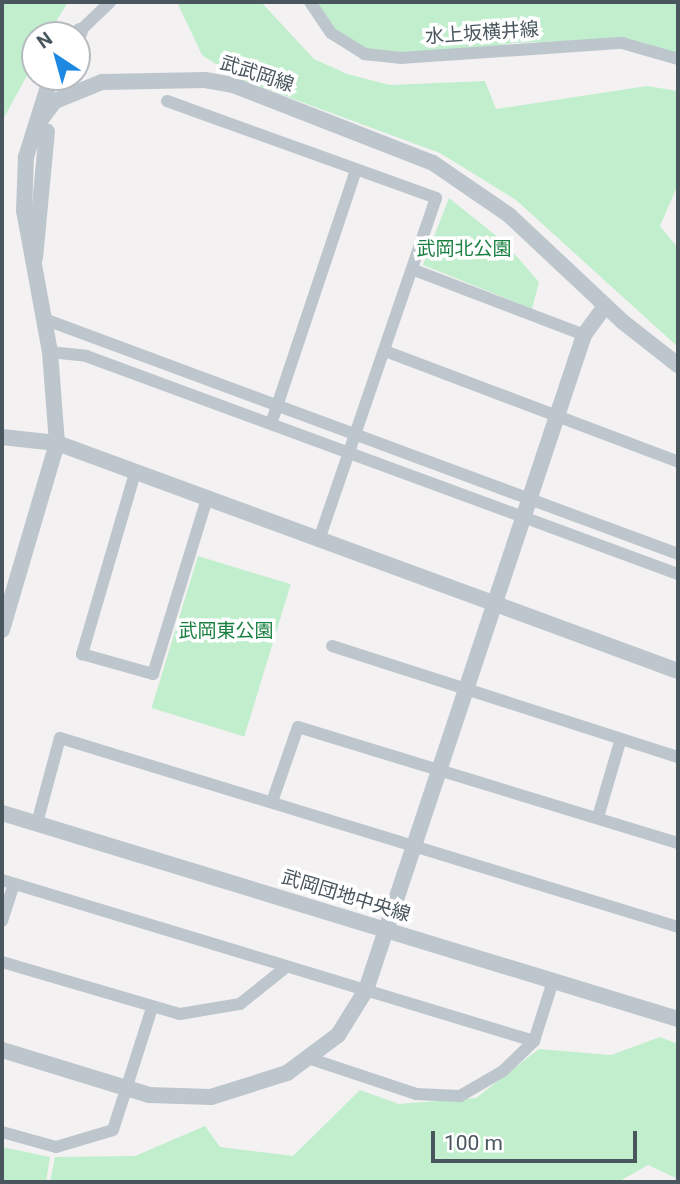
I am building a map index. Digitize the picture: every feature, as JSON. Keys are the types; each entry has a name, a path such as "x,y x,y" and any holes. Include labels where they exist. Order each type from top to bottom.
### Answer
{"street":[{"path":"91,22 110,2"},
{"name":"水上坂横井線","path":"310,2 331,33 364,54 400,58 622,43 678,59"},
{"name":"武武岡線","path":"57,443 50,352 34,267 25,241 24,190 41,129 55,101 102,82 233,85 370,135 462,180 509,215 623,322 678,365"},
{"path":"41,129 48,91"},
{"path":"167,101 436,198 414,270 318,540"},
{"path":"271,424 356,170"},
{"path":"414,270 584,334"},
{"path":"2,1050 129,1089 211,1097 263,1084 311,1059 338,1035 366,990 411,844 584,334 599,300"},
{"path":"44,319 678,554"},
{"path":"385,351 678,462"},
{"path":"50,352 86,356 678,574"},
{"path":"2,437 57,443 678,671"},
{"path":"2,630 57,443"},
{"path":"135,472 82,654 153,674 206,499"},
{"path":"332,646 465,687 620,741 678,757"},
{"path":"273,799 298,727 678,843"},
{"path":"37,824 60,738 273,799 678,927"},
{"path":"598,817 620,741"},
{"name":"武岡団地中央線","path":"2,813 678,1019"},
{"path":"2,921 8,882 285,968 534,1041"},
{"path":"2,962 180,1014 221,1010 250,997 285,968"},
{"path":"311,1059 416,1094 460,1096 503,1071 534,1041 553,981"},
{"path":"2,1132 56,1147 101,1137 113,1130 129,1089 152,1008"}],"green space":[{"path":"2,2 68,2 56,21 21,21 21,86 2,121"},
{"path":"177,2 261,2 314,59 347,74 390,85 485,81 496,109 647,86 678,91 678,184 660,226 678,248 678,347 516,200 440,153 239,79 202,55"},
{"path":"311,2 678,2 678,58 642,42 597,40 513,43 418,60 347,47"},
{"name":"武岡北公園","path":"449,198 504,242 539,282 532,309 423,265"},
{"name":"武岡東公園","path":"198,556 291,584 244,736 152,708"},
{"path":"660,1037 678,1044 678,1179 648,1165 618,1182 50,1182 55,1157 135,1156 205,1126 220,1147 293,1156 360,1090 399,1104 476,1098 539,1049 611,1055"},
{"path":"2,1147 50,1157 46,1182 2,1182"}]}
